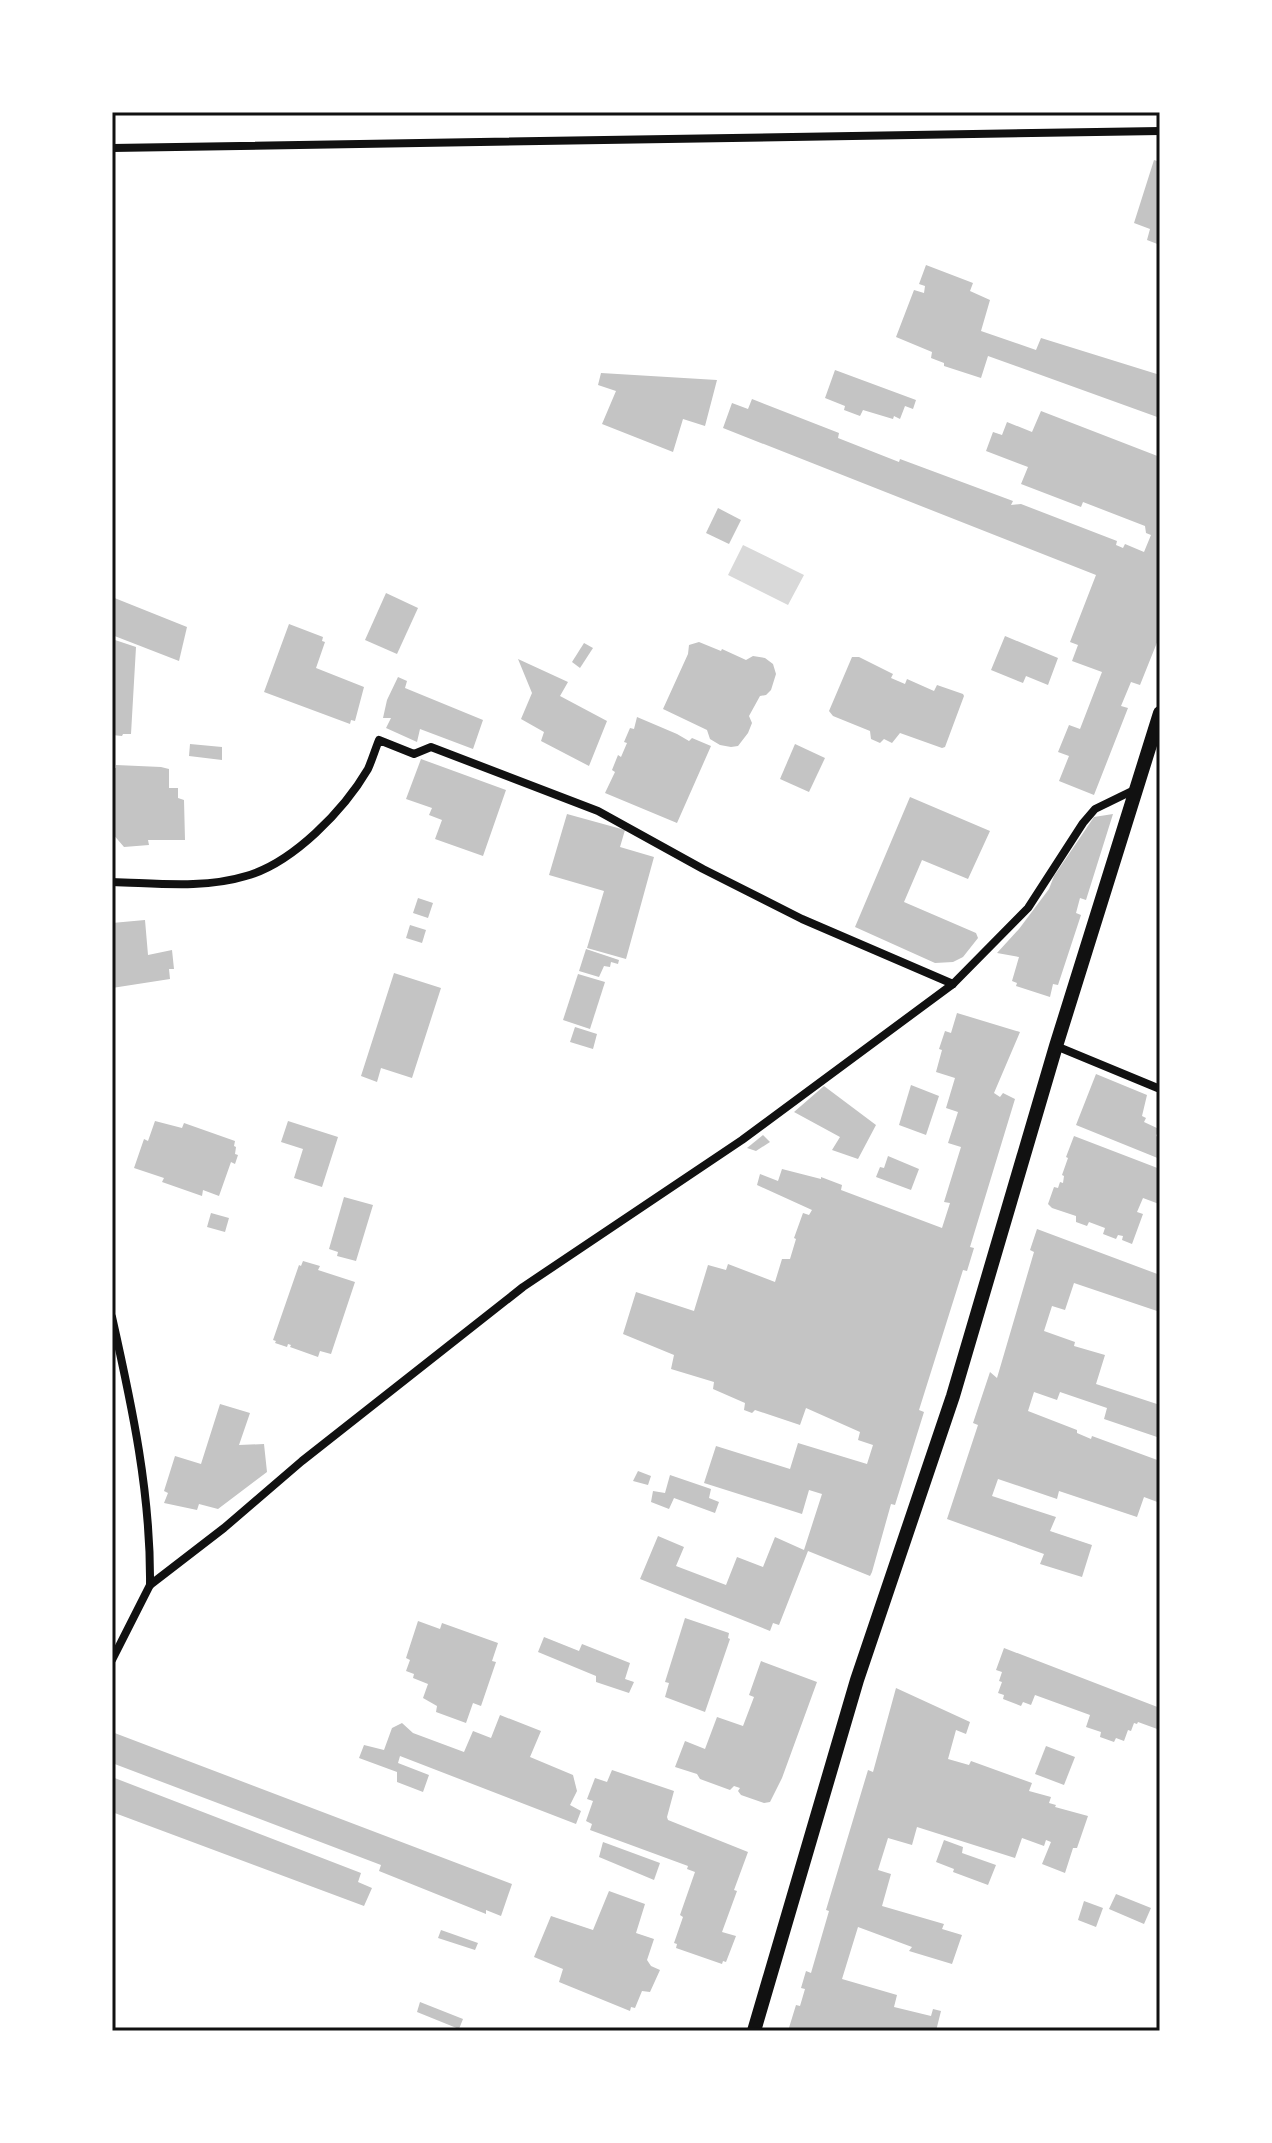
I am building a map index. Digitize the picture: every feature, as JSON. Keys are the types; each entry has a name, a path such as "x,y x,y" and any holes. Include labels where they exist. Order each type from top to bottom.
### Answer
{"street":[{"path":"112,148 1160,131"},
{"path":"754,2031 857,1680 953,1396 1056,1046 1160,713"},
{"path":"112,882 221,881 247,876 269,866 302,843 349,798 369,767 379,740 414,754 431,747 598,811 802,919 953,984"},
{"path":"112,1660 150,1585 224,1528 313,1451 523,1287 742,1140 953,984 1028,908 1095,809 1135,789"},
{"path":"1056,1046 1160,1089"},
{"path":"112,1317 135,1422 150,1541 150,1585"}],"shaded area":[{"path":"743,545 804,575 788,605 728,575"}],"building":[{"path":"1154,160 1160,162 1160,245 1147,240 1150,229 1134,223"},
{"path":"926,265 973,283 970,291 990,300 981,331 1036,350 1041,338 1160,375 1160,418 988,356 981,378 944,366 944,363 931,358 932,352 896,337 914,290 924,293 925,286 919,284"},
{"path":"835,370 916,400 913,409 905,406 900,419 863,410 860,416 844,410 845,406 825,398"},
{"path":"601,373 717,380 705,426 683,419 673,452 602,424 616,391 598,385"},
{"path":"752,399 839,433 838,438 899,462 900,459 1013,501 1011,505 1021,504 1117,541 1116,545 1123,548 1125,544 1144,552 1151,535 1146,533 1145,526 1083,502 1081,507 1021,484 1028,467 986,451 993,432 1002,435 1007,422 1032,432 1041,411 1160,457 1160,635 1140,685 1131,682 1121,706 1128,708 1094,795 1059,781 1069,756 1058,752 1069,725 1080,729 1102,672 1072,661 1078,645 1070,642 1096,575 723,428 732,403 748,409"},
{"path":"718,508 741,520 729,544 706,533"},
{"path":"386,593 418,608 397,654 365,640"},
{"path":"112,597 187,627 179,661 112,635"},
{"path":"289,624 323,637 322,641 325,642 316,668 364,687 355,721 351,720 350,724 264,692"},
{"path":"1005,636 1058,658 1048,685 1026,676 1023,683 991,670"},
{"path":"112,639 136,647 131,734 122,736 112,735"},
{"path":"699,642 746,660 753,656 765,658 773,664 776,674 771,690 760,696 749,716 752,723 748,733 738,746 720,745 710,739 707,730 663,709 688,654 689,645"},
{"path":"584,643 593,648 580,668 572,662"},
{"path":"852,657 859,657 893,674 891,678 905,684 907,679 934,691 937,685 963,694 945,747 900,733 892,743 884,739 880,743 871,739 870,731 833,716 829,711"},
{"path":"518,659 568,682 560,696 607,721 589,766 541,741 544,732 521,719 532,693"},
{"path":"398,677 407,681 405,688 483,720 473,749 420,729 417,742 386,728 391,718 383,718 387,700"},
{"path":"637,717 689,741 692,738 711,746 677,823 605,793 615,772 612,770 618,755 621,757 627,743 624,742 630,728 634,729"},
{"path":"190,744 222,747 222,760 189,756"},
{"path":"795,744 825,758 809,792 780,779"},
{"path":"421,759 506,790 483,856 435,839 442,820 429,815 432,808 406,799"},
{"path":"116,765 169,769 169,788 178,788 178,798 184,800 185,840 148,840 149,845 124,847 112,833 112,768"},
{"path":"910,797 990,831 968,879 922,860 904,902 976,933 978,938 963,957 953,962 935,963 855,927"},
{"path":"567,814 625,830 620,847 654,857 626,959 587,948 604,891 549,875"},
{"path":"1113,814 1086,900 1080,898 1076,913 1081,915 1058,985 1053,984 1050,997 1016,986 1017,983 1012,981 1019,957 997,953 1049,889 1054,876 1094,817"},
{"path":"418,898 433,903 428,918 413,913"},
{"path":"145,920 148,955 172,950 174,969 169,969 170,979 112,988 112,923"},
{"path":"410,925 426,930 422,943 406,938"},
{"path":"586,949 619,960 618,964 611,962 610,967 604,966 599,977 579,971"},
{"path":"394,973 441,988 412,1078 381,1068 377,1082 361,1076"},
{"path":"578,974 605,982 590,1029 563,1020"},
{"path":"957,1013 1020,1032 994,1093 1000,1097 1003,1093 1015,1099 970,1247 974,1248 967,1271 963,1270 919,1410 924,1412 895,1505 891,1504 870,1576 808,1551 779,1625 773,1623 770,1631 640,1579 658,1536 684,1547 676,1566 726,1585 737,1557 763,1567 775,1537 804,1550 822,1494 809,1490 802,1514 704,1483 716,1446 790,1469 798,1443 867,1464 873,1445 858,1440 860,1432 806,1408 800,1425 755,1410 752,1413 744,1410 745,1403 713,1389 714,1382 671,1369 674,1355 623,1334 636,1292 694,1311 708,1265 726,1270 728,1264 775,1282 782,1259 790,1259 803,1213 809,1215 812,1210 757,1185 760,1174 778,1181 782,1169 821,1177 842,1185 841,1190 942,1228 950,1203 944,1202 961,1147 948,1143 958,1112 946,1108 955,1078 936,1072 945,1031 951,1033"},
{"path":"575,1027 597,1034 593,1049 570,1042"},
{"path":"1096,1074 1147,1095 1142,1116 1146,1118 1144,1122 1159,1129 1156,1136 1160,1138 1160,1159 1076,1125"},
{"path":"911,1085 939,1096 926,1135 899,1125"},
{"path":"824,1086 876,1125 858,1159 832,1150 840,1137 794,1112"},
{"path":"155,1121 182,1128 184,1123 235,1141 235,1154 238,1155 235,1164 231,1162 219,1196 203,1190 202,1196 134,1168 144,1139 148,1141"},
{"path":"288,1121 338,1137 322,1187 294,1178 303,1149 281,1142"},
{"path":"763,1135 770,1142 756,1151 747,1148"},
{"path":"1074,1136 1160,1169 1159,1204 1143,1198 1137,1212 1143,1214 1132,1244 1122,1240 1123,1236 1118,1235 1116,1239 1103,1234 1105,1228 1089,1222 1087,1226 1076,1222 1076,1216 1048,1204 1054,1187 1058,1188 1060,1182 1063,1183 1066,1157"},
{"path":"888,1156 919,1169 911,1190 876,1177 880,1167 884,1168"},
{"path":"344,1197 373,1205 356,1261 337,1256 338,1252 329,1249"},
{"path":"211,1213 229,1218 225,1232 207,1227"},
{"path":"1037,1229 1160,1275 1160,1312 1074,1283 1065,1310 1052,1306 1044,1331 1075,1342 1074,1346 1105,1355 1096,1384 1160,1405 1160,1438 1104,1419 1107,1408 1060,1392 1057,1400 1034,1392 1028,1411 1077,1430 1077,1433 1091,1439 1092,1436 1160,1461 1160,1503 1144,1497 1137,1517 1059,1491 1057,1499 998,1479 992,1496 1056,1517 1050,1531 1092,1545 1082,1577 1040,1564 1044,1554 947,1519 978,1425 973,1423 990,1372 997,1378 1034,1252 1030,1250"},
{"path":"303,1261 320,1266 318,1270 355,1282 331,1354 320,1351 318,1357 273,1340"},
{"path":"220,1404 250,1413 239,1445 264,1444 267,1472 218,1509 199,1504 197,1510 164,1503 168,1493 164,1491 175,1456 201,1464"},
{"path":"638,1471 651,1476 648,1485 633,1481"},
{"path":"670,1475 711,1489 709,1498 719,1502 715,1513 674,1498 669,1509 651,1502 653,1491 665,1493"},
{"path":"685,1618 729,1633 730,1639 705,1712 665,1697 669,1683 665,1682"},
{"path":"418,1621 440,1629 442,1623 498,1643 492,1661 496,1662 481,1706 473,1703 466,1723 436,1712 437,1706 423,1698 428,1684 413,1678 414,1674 406,1671 410,1660 406,1658"},
{"path":"544,1637 579,1651 582,1644 630,1663 625,1679 634,1682 629,1693 596,1682 596,1676 538,1652"},
{"path":"1004,1648 1160,1708 1160,1730 1134,1723 1124,1741 1116,1738 1114,1742 1100,1737 1101,1732 1086,1727 1090,1715 1035,1695 1031,1705 1023,1702 1021,1706 1003,1699 1004,1695 998,1693 1002,1672 996,1670"},
{"path":"761,1661 817,1682 782,1778 770,1802 764,1803 741,1795 738,1791 740,1788 734,1786 730,1790 675,1767 685,1741 705,1749 717,1717 743,1726 754,1697 749,1695"},
{"path":"896,1688 970,1722 966,1734 956,1730 948,1759 969,1765 971,1761 1032,1783 1029,1791 1051,1797 1049,1803 1055,1807 1088,1816 1065,1873 1042,1864 1051,1842 1046,1840 1044,1846 1022,1838 1015,1858 917,1827 912,1845 888,1838 878,1870 891,1874 882,1906 944,1924 942,1929 962,1935 952,1964 909,1951 912,1947 858,1927 842,1979 897,1995 894,2007 931,2016 933,2009 941,2011 936,2031 788,2031 796,2005 800,2006 806,1971 811,1973 829,1911 826,1910 868,1770 873,1772"},
{"path":"500,1715 541,1731 530,1757 573,1775 577,1791 570,1805 581,1811 576,1824 400,1756 398,1763 429,1775 423,1792 397,1782 397,1772 359,1758 364,1745 384,1750 392,1728 402,1723 413,1733 464,1752 473,1731 491,1738"},
{"path":"112,1732 512,1884 501,1916 486,1910 486,1914 379,1871 381,1865 112,1763"},
{"path":"1046,1746 1075,1757 1064,1785 1035,1774"},
{"path":"612,1770 674,1791 668,1820 748,1852 722,1932 736,1936 726,1962 722,1964 676,1948 677,1944 674,1943 695,1872 687,1869 688,1866 590,1830 592,1824 586,1821 593,1801 587,1799 595,1778 607,1782"},
{"path":"112,1777 361,1873 358,1882 372,1888 364,1906 112,1812"},
{"path":"944,1840 963,1847 962,1853 996,1865 988,1885 936,1862"},
{"path":"603,1842 660,1863 654,1880 599,1857"},
{"path":"609,1891 645,1904 636,1933 654,1939 647,1960 660,1970 650,1992 642,1991 635,2008 631,2007 630,2011 559,1982 563,1969 534,1957 551,1916 593,1930"},
{"path":"1116,1894 1151,1908 1144,1924 1109,1909"},
{"path":"1084,1901 1103,1908 1096,1927 1078,1920"},
{"path":"441,1930 478,1943 475,1950 438,1938"},
{"path":"420,2002 463,2019 459,2029 417,2012"}]}
